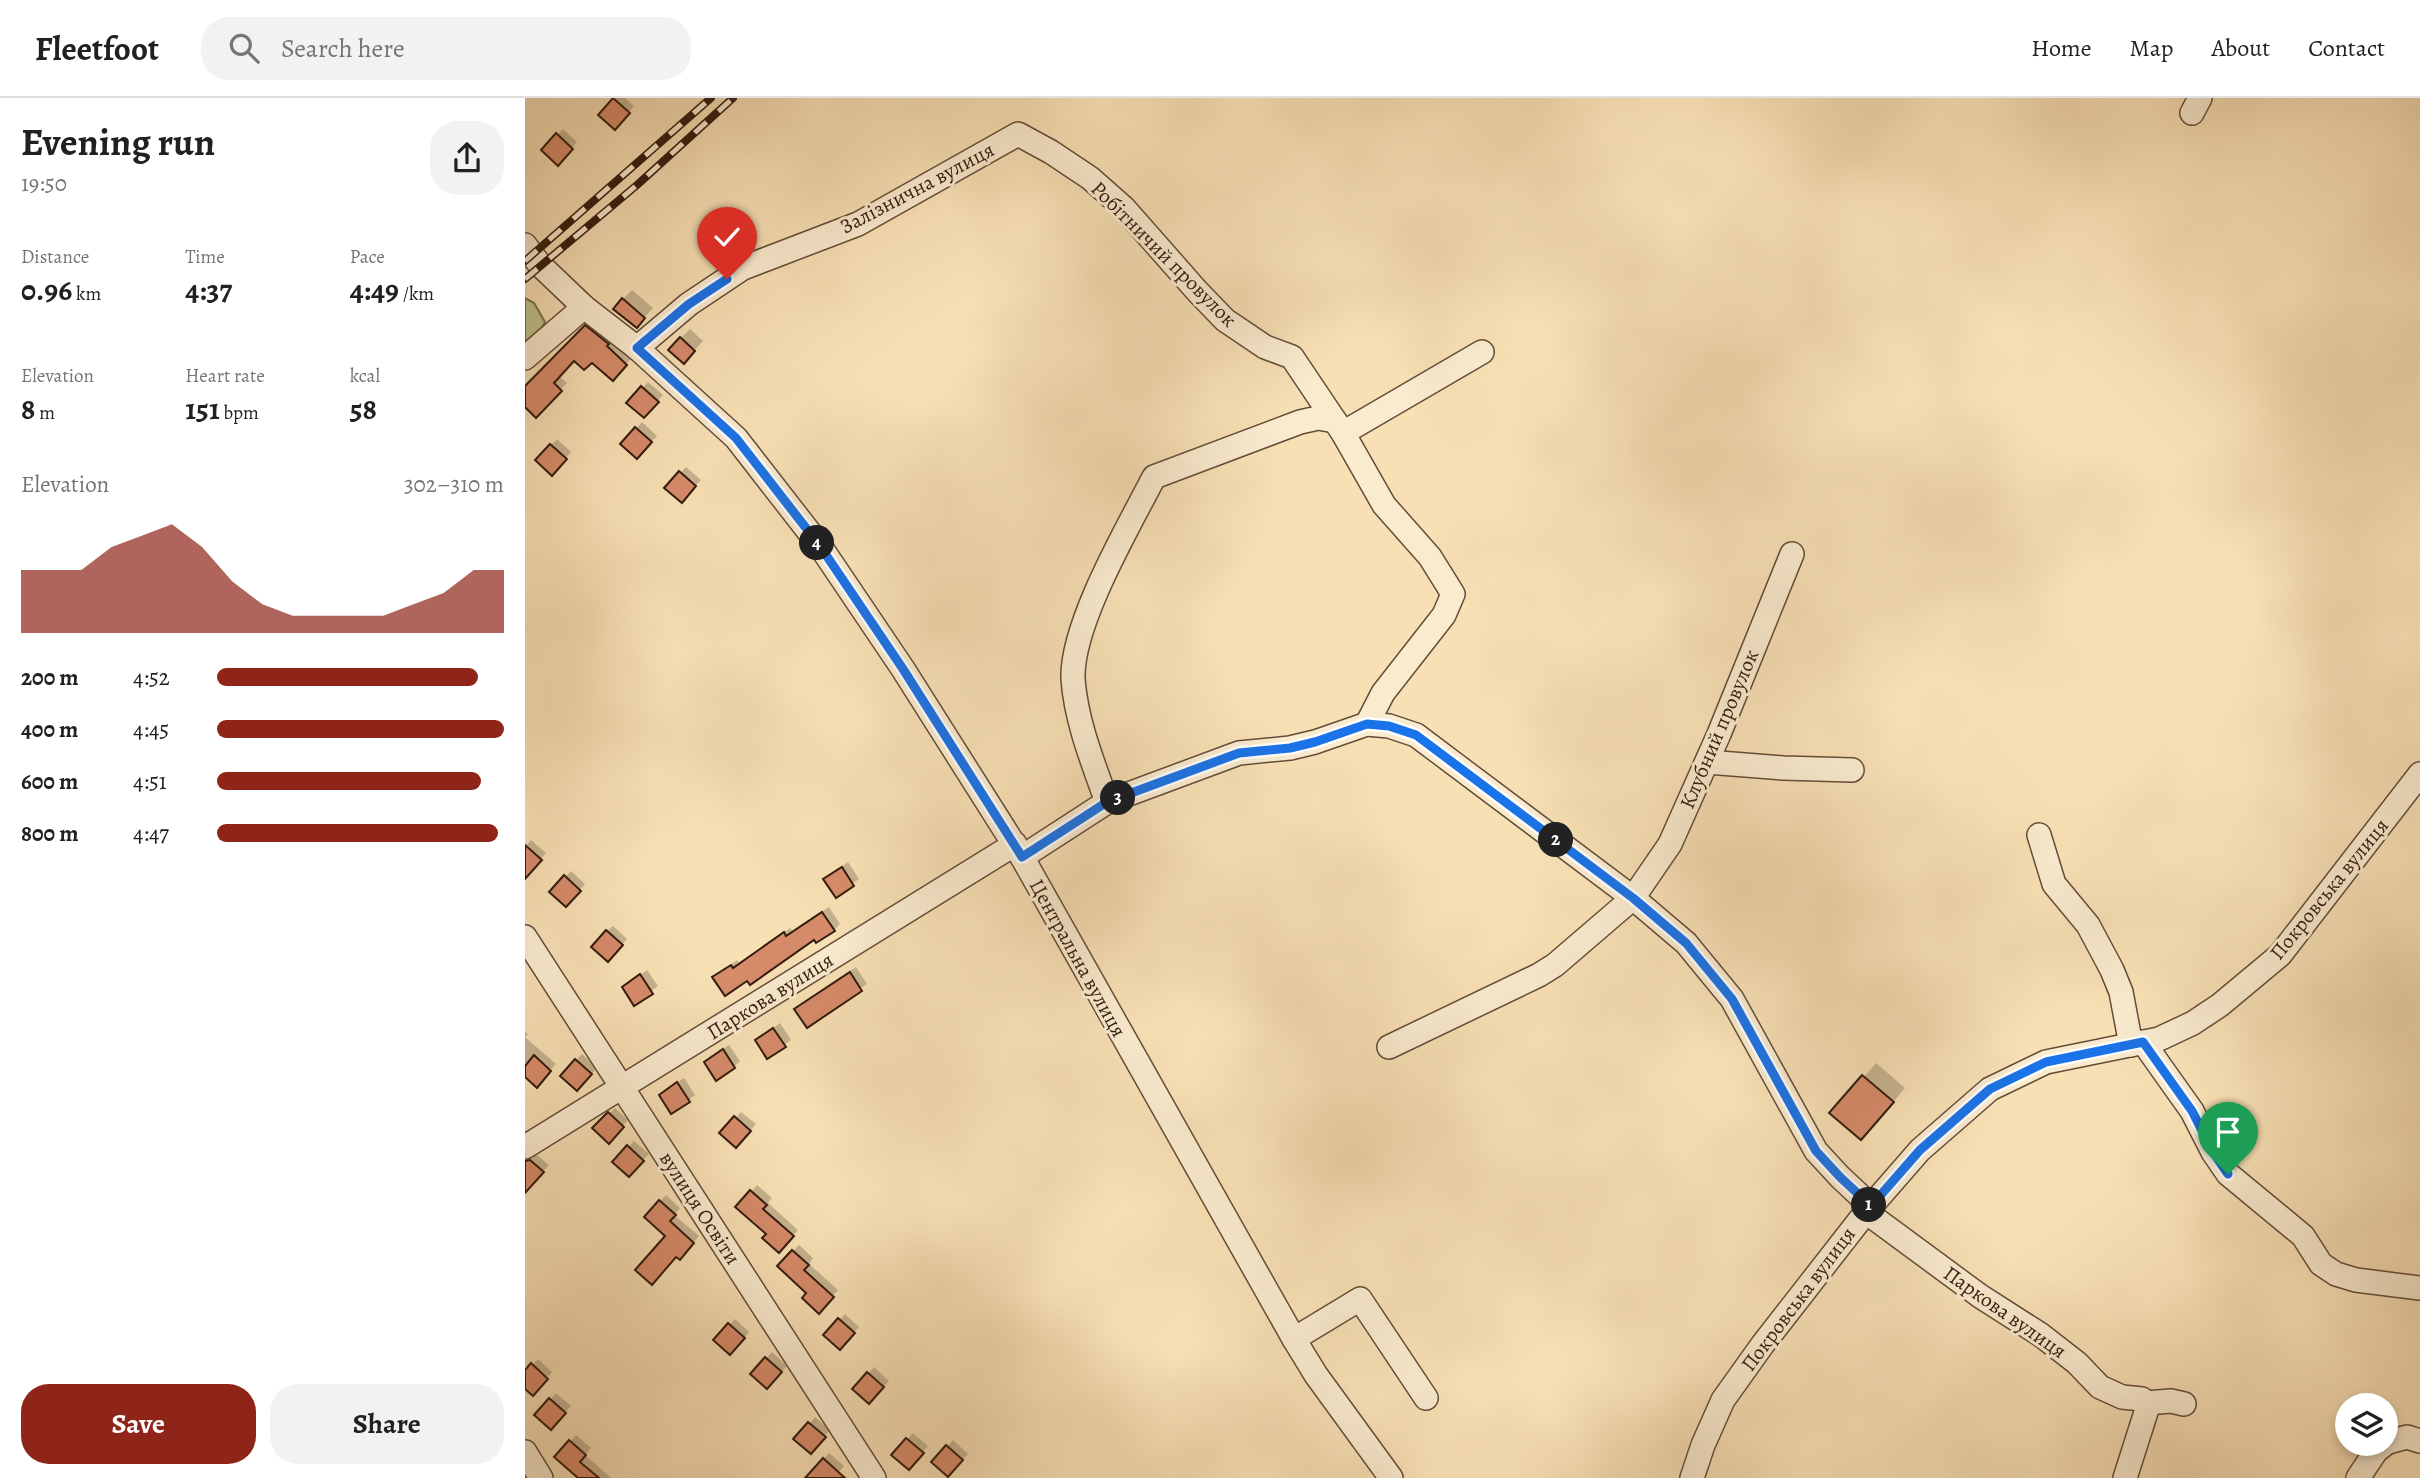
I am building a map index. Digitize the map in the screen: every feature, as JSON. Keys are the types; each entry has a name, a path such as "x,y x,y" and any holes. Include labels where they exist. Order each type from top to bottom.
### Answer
{"street":[{"name":"Залізнична вулиця","path":"637,348 689,304 743,268 858,224 1018,134"},
{"name":"Робітничий провулок","path":"1018,134 1090,178 1125,208 1196,291 1225,320 1265,347 1292,357 1339,427 1384,505 1430,557 1453,594 1444,615 1383,693 1367,724"},
{"name":"Центральна вулиця","path":"525,245 540,265 585,307 637,348 736,438 811,535 903,669 1018,850 1294,1339 1316,1375 1391,1478"},
{"path":"525,358 585,307"},
{"path":"1107,802 1077,708 1073,676 1076,655 1080,635 1107,570 1154,477 1300,422 1318,418 1339,427 1482,352"},
{"name":"Клубний провулок","path":"1389,1047 1539,975 1555,965 1633,898 1670,844 1707,762 1791,554"},
{"name":"Паркова вулиця","path":"525,1147 1018,850 1107,802 1239,753 1303,745 1367,724 1389,726 1416,735 1633,898 1686,943 1732,999 1816,1151 1868,1209 1980,1296 2041,1335 2077,1363 2100,1387 2122,1397 2142,1399 2146,1403 2171,1401 2184,1404"},
{"path":"1707,762 1852,770"},
{"name":"Покровська вулиця","path":"1692,1478 1723,1400 1868,1209 1920,1150 1990,1089 2046,1062 2159,1039 2193,1023 2220,1005 2280,955 2420,774"},
{"path":"2039,835 2054,884 2088,925 2112,970 2137,1044 2192,1111 2213,1152 2228,1174 2303,1236 2321,1264 2336,1274 2356,1280 2420,1288"},
{"name":"вулиця Освіти","path":"525,937 874,1478"},
{"path":"1294,1339 1360,1299 1426,1398"},
{"path":"2125,1478 2147,1409 2146,1403"},
{"path":"2398,1438 2418,1440"},
{"path":"525,1452 541,1478"},
{"path":"2358,1478 2373,1456"}],"green space":[{"path":"525,298 534,303 545,322 539,333 525,346"}],"building":[{"path":"613,98 630,113 615,130 598,115"},
{"path":"556,133 573,149 558,166 541,150"},
{"path":"622,298 645,318 637,328 613,309"},
{"path":"585,325 609,344 607,346 627,365 613,381 592,363 584,370 574,361 554,383 562,391 536,418 525,407 525,386"},
{"path":"680,337 695,351 684,364 668,350"},
{"path":"641,386 659,402 644,418 626,403"},
{"path":"635,427 652,442 637,459 620,444"},
{"path":"550,444 567,459 552,476 535,460"},
{"path":"679,471 696,486 682,503 664,488"},
{"path":"525,845 542,860 525,879"},
{"path":"842,867 854,886 836,898 823,879"},
{"path":"564,875 581,891 566,907 549,892"},
{"path":"822,912 835,931 816,943 814,940 750,985 747,981 725,996 712,977 731,965 733,968 784,932 786,936"},
{"path":"606,930 623,945 608,962 591,947"},
{"path":"850,972 862,991 807,1028 794,1009"},
{"path":"640,974 653,994 634,1006 622,987"},
{"path":"773,1028 786,1047 767,1059 755,1040"},
{"path":"723,1049 735,1068 716,1081 704,1062"},
{"path":"534,1055 551,1071 537,1088 525,1077 525,1066"},
{"path":"575,1059 592,1074 577,1091 560,1076"},
{"path":"1862,1075 1894,1102 1861,1140 1829,1113"},
{"path":"677,1082 690,1102 671,1114 659,1095"},
{"path":"608,1112 624,1127 609,1144 592,1128"},
{"path":"734,1116 751,1131 736,1148 719,1133"},
{"path":"627,1145 644,1161 629,1177 612,1162"},
{"path":"530,1160 544,1172 525,1193 525,1161"},
{"path":"750,1190 767,1205 763,1209 794,1236 779,1253 762,1238 766,1234 735,1207"},
{"path":"659,1200 676,1215 670,1221 694,1243 680,1260 676,1257 652,1285 635,1270 665,1236 644,1217"},
{"path":"792,1250 809,1265 804,1270 834,1297 819,1314 802,1298 806,1293 777,1266"},
{"path":"838,1318 855,1333 840,1350 823,1335"},
{"path":"728,1323 745,1338 730,1355 713,1340"},
{"path":"765,1357 782,1372 767,1389 750,1374"},
{"path":"531,1363 548,1379 533,1396 525,1389 525,1370"},
{"path":"867,1372 884,1387 869,1404 852,1389"},
{"path":"549,1398 566,1413 551,1430 534,1415"},
{"path":"808,1422 826,1437 811,1454 793,1439"},
{"path":"906,1438 924,1453 909,1470 891,1455"},
{"path":"569,1440 586,1455 580,1462 599,1478 578,1478 554,1457"},
{"path":"946,1445 963,1460 948,1477 931,1462"},
{"path":"823,1458 845,1478 805,1478"}],"railway":[{"path":"525,261 711,98"},
{"path":"525,279 637,185 733,98"}],"route":[{"path":"727,279 689,304 637,348 736,438 820,546 903,669 1022,857 1107,802 1239,753 1290,748 1367,724 1389,726 1416,735 1633,898 1686,943 1732,999 1816,1151 1871,1206 1920,1150 1990,1089 2046,1062 2143,1042 2182,1095 2228,1174"}]}
